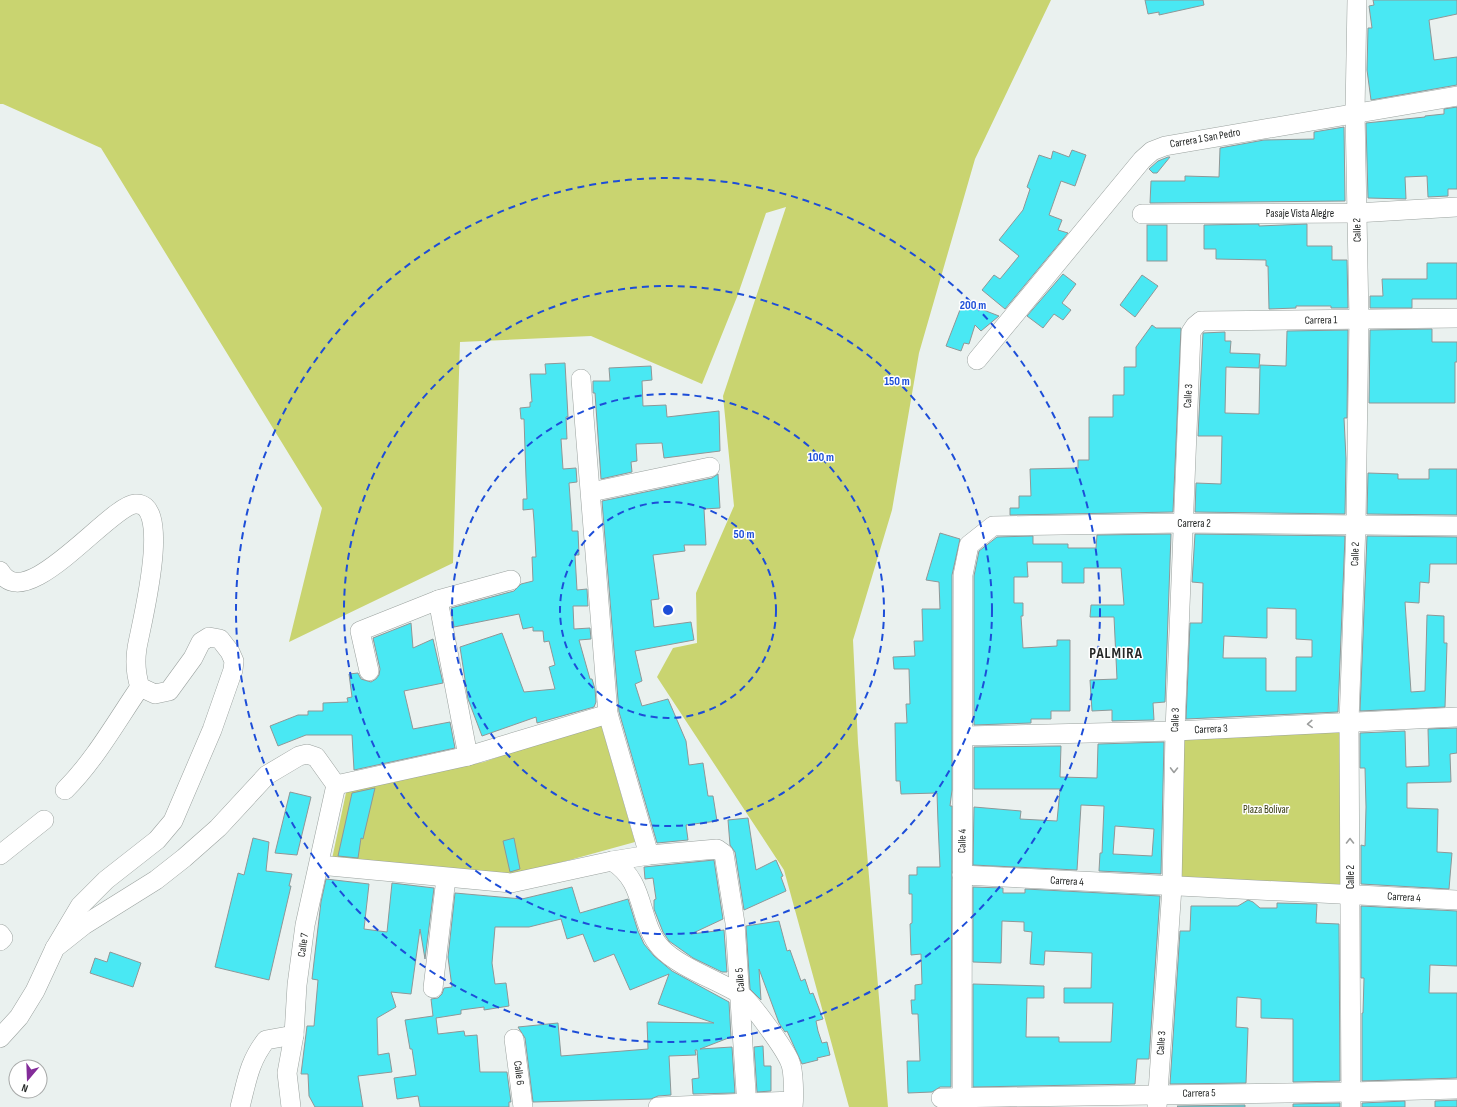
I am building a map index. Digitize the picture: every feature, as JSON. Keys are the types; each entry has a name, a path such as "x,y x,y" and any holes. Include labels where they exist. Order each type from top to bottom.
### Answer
{"street":[{"name":"Calle 2","path":"1351,1100 1349,722 1356,524 1359,319 1355,112 1357,0"},
{"name":"Carrera 1 San Pedro","path":"978,360 1132,172 1152,151 1165,146 1355,112 1457,96"},
{"name":"Pasaje Vista Alegre","path":"1142,214 1356,213 1457,207"},
{"name":"Carrera 1","path":"1191,332 1201,321 1457,318"},
{"name":"Calle 3","path":"1157,1100 1172,887 1175,731 1182,523 1191,332"},
{"path":"319,865 511,883 612,861 650,855 608,714 582,379"},
{"path":"591,492 710,466"},
{"path":"0,571 14,582 26,582 41,575 60,562 117,515 134,504 141,505 148,512 153,522 154,533 151,573 137,650 136,676 140,687 155,694 169,691 193,658 201,642 209,637 220,639 230,652 234,661 227,691 173,821 156,840 106,880 80,906 55,948 35,991 19,1017 0,1038"},
{"name":"Carrera 2","path":"963,575 969,544 993,526 1182,523 1457,526"},
{"name":"Calle 4","path":"962,1102 962,875 964,736 963,575"},
{"path":"370,671 360,631 438,600 511,580"},
{"path":"438,600 468,756"},
{"path":"65,790 81,775 96,755 140,687"},
{"path":"55,948 84,925 156,880 184,858 218,828 267,775 299,756 307,754 316,758 336,785 468,756 608,714"},
{"name":"Carrera 3","path":"964,736 1175,731 1457,717"},
{"name":"Calle 7","path":"291,1107 287,1073 294,1035 297,985 305,925 336,785"},
{"path":"0,855 44,820"},
{"name":"Calle 5","path":"650,855 717,849 721,850 724,854 735,923 741,995 747,1104"},
{"path":"612,861 624,868 632,879 653,937 662,948 673,957 741,995 755,1009 790,1062 793,1104 658,1107"},
{"name":"Carrera 4","path":"962,875 1172,887 1457,900"},
{"path":"432,988 446,878"},
{"path":"240,1107 251,1064 266,1040 294,1035"},
{"name":"Calle 6","path":"514,1038 523,1107"},
{"name":"Carrera 5","path":"941,1098 962,1102 1351,1100 1457,1089"}],"green space":[{"path":"0,0 1051,0 975,159 919,353 892,510 853,640 858,743 888,1107 849,1107 784,870 657,677 673,648 697,643 696,593 734,506 723,396 786,207 766,213 737,297 702,384 591,336 460,342 453,563 289,642 322,508 101,148 0,104"},
{"path":"600,721 635,842 508,877 332,859 347,788 484,762"},
{"name":"Plaza Bolívar","path":"1349,722 1350,894 1172,887 1175,731"}],"building":[{"path":"1145,0 1203,0 1204,5 1159,15 1159,12 1148,14"},
{"path":"1373,0 1457,0 1457,14 1429,20 1434,60 1457,57 1457,85 1371,100 1367,70 1368,28 1372,28 1369,6 1374,5"},
{"path":"1457,107 1457,189 1448,189 1448,196 1428,197 1427,176 1405,177 1406,199 1368,198 1366,123 1444,114 1444,109"},
{"path":"1344,127 1345,201 1150,203 1151,181 1185,181 1185,176 1219,177 1220,148 1264,140 1314,139 1314,132"},
{"path":"1072,150 1086,155 1075,186 1061,181 1049,215 1062,220 1058,230 1068,233 1005,309 982,290 994,275 1000,279 1019,256 999,240 1023,210 1030,189 1027,187 1039,155 1051,159 1053,151 1069,157"},
{"path":"1170,157 1157,173 1153,173 1149,169 1158,161"},
{"path":"1259,224 1259,226 1307,224 1307,246 1332,246 1332,260 1347,260 1348,308 1331,308 1331,306 1296,306 1296,308 1269,309 1268,266 1266,266 1266,260 1216,259 1216,249 1204,249 1204,225"},
{"path":"1147,225 1167,225 1167,261 1147,261"},
{"path":"1427,263 1457,263 1457,299 1412,299 1412,308 1370,308 1370,296 1383,296 1382,279 1427,279"},
{"path":"1063,274 1076,284 1062,303 1071,310 1063,320 1054,314 1043,328 1027,316"},
{"path":"1142,275 1158,286 1135,317 1120,305"},
{"path":"963,302 999,316 981,331 975,325 969,344 964,343 961,351 946,346"},
{"path":"1152,325 1156,328 1181,328 1173,512 1010,515 1010,508 1019,508 1019,496 1031,496 1030,469 1078,468 1078,460 1089,460 1089,417 1113,417 1113,395 1124,395 1124,367 1136,367 1136,347"},
{"path":"1432,329 1432,342 1457,342 1457,362 1455,362 1455,403 1369,403 1370,330"},
{"path":"1348,330 1347,418 1344,418 1346,459 1345,514 1195,512 1196,483 1221,484 1222,436 1198,436 1203,333 1225,332 1225,341 1231,341 1230,353 1260,354 1259,368 1226,367 1225,413 1259,414 1260,365 1286,366 1287,331"},
{"path":"565,363 568,417 566,417 567,439 561,439 563,469 576,468 577,482 569,483 572,531 578,531 579,555 575,555 577,590 587,589 588,606 573,606 574,629 590,628 591,639 579,640 590,679 592,679 595,689 596,702 594,707 537,723 536,717 482,736 468,699 460,647 502,633 524,692 555,689 549,667 555,665 549,641 544,642 543,631 533,631 533,627 523,629 519,614 454,627 451,608 514,591 521,584 533,581 532,557 536,557 534,521 533,509 523,510 523,499 527,499 524,419 521,419 520,408 530,407 530,402 532,402 530,374 546,374 545,364"},
{"path":"651,366 652,380 642,381 643,406 666,405 667,417 719,411 720,451 664,458 662,443 636,444 637,461 631,462 632,472 601,479 593,381 610,381 609,368"},
{"path":"1429,469 1457,469 1457,515 1367,514 1368,473 1398,474 1398,479 1429,479"},
{"path":"718,474 720,508 704,509 706,545 684,545 685,551 653,555 659,599 651,600 654,627 691,622 694,640 635,651 642,681 635,684 642,706 668,699 686,741 689,765 703,763 708,796 713,796 717,821 686,825 688,840 657,843 619,712 602,501 712,478"},
{"path":"940,533 960,539 952,575 952,790 950,806 952,806 951,1087 940,1087 932,1092 908,1093 907,1061 920,1061 918,1014 912,1014 911,1000 915,1000 915,985 922,984 921,954 911,955 910,924 912,923 912,894 909,894 909,875 917,875 917,867 940,867 937,793 901,794 900,781 896,781 895,723 907,723 906,704 910,704 909,669 894,669 893,657 915,656 914,641 923,641 922,609 940,609 939,582 926,580"},
{"path":"1171,534 1165,702 1153,703 1154,720 1112,721 1112,710 1092,711 1090,680 1117,679 1114,617 1090,617 1091,605 1124,605 1121,568 1084,568 1084,583 1062,583 1062,562 1027,562 1028,577 1014,577 1014,603 1023,603 1023,616 1021,616 1023,648 1057,646 1057,640 1070,640 1070,711 1051,711 1051,719 1031,719 1031,723 974,725 974,576 979,551 997,537 1033,536 1033,544 1068,544 1068,548 1096,548 1097,535"},
{"path":"1195,534 1345,536 1338,712 1186,719 1190,623 1202,623 1203,583 1192,582","holes":["1267,608 1296,609 1296,639 1312,640 1312,657 1296,657 1296,691 1266,691 1266,658 1223,658 1224,636 1267,638"]},
{"path":"1367,536 1457,537 1457,564 1430,564 1429,583 1420,582 1419,603 1405,602 1411,692 1425,691 1427,615 1444,616 1444,643 1447,643 1445,707 1360,711"},
{"path":"411,623 413,648 433,639 443,683 404,691 413,729 450,722 455,748 354,770 352,735 306,735 278,746 270,726 298,715 308,715 308,711 323,711 323,703 348,702 347,698 352,697 349,674 358,673 361,679 371,682 379,675 380,669 373,638"},
{"path":"1457,728 1457,753 1450,754 1451,782 1407,783 1407,808 1438,809 1437,852 1452,853 1449,889 1361,884 1361,845 1365,846 1366,807 1365,768 1360,768 1360,733 1405,731 1406,767 1429,766 1428,729"},
{"path":"1164,742 1161,874 1099,871 1100,853 1102,853 1104,806 1081,805 1077,870 973,865 974,807 1021,811 1020,819 1057,821 1060,789 974,789 974,747 1061,746 1060,777 1097,778 1098,744","holes":["1115,826 1154,829 1152,856 1113,854"]},
{"path":"375,788 363,839 361,838 358,858 338,856 352,793"},
{"path":"290,792 311,797 297,855 275,853"},
{"path":"748,818 756,870 776,860 783,876 781,877 786,891 744,910 735,852 730,845 728,820"},
{"path":"253,838 269,842 266,871 292,874 289,886 291,886 269,980 215,967 238,873 244,875"},
{"path":"514,838 520,869 510,872 503,841"},
{"path":"714,860 723,919 691,934 724,930 727,972 722,972 693,958 669,941 663,932 654,909 654,900 656,899 653,878 645,879 644,867"},
{"path":"326,879 369,884 364,929 387,932 392,883 434,888 425,959 420,929 411,994 391,992 396,1007 377,1018 378,1055 389,1053 392,1072 358,1076 363,1107 315,1107 309,1096 308,1074 301,1074 307,1026 314,1026 318,980 312,979 321,902"},
{"path":"572,887 580,913 628,899 638,931 644,944 654,956 672,971 729,1002 731,1037 700,1049 732,1047 735,1093 693,1094 692,1079 699,1078 697,1050 695,1050 696,1055 669,1056 671,1095 658,1096 651,1099 533,1102 525,1038 518,1027 558,1023 561,1056 648,1049 647,1022 714,1023 658,1004 669,974 630,990 614,954 594,962 583,934 567,939 561,919 529,927 495,927 492,963 495,984 506,983 509,1006 484,1010 484,1007 461,1010 461,1014 436,1018 438,1034 464,1031 465,1036 477,1035 480,1072 507,1072 511,1102 509,1102 509,1107 420,1107 418,1096 397,1099 394,1078 416,1075 405,1020 433,1016 431,999 438,998 442,994 444,988 452,987 448,957 455,893 522,899"},
{"path":"973,887 1003,888 1003,893 1025,893 1025,889 1160,896 1149,1059 1137,1059 1135,1084 973,1087 973,984 1044,986 1044,998 1027,998 1026,1037 1059,1037 1059,1042 1111,1042 1113,1003 1064,1003 1064,988 1091,988 1092,953 1045,951 1044,965 1030,964 1032,932 1024,931 1024,922 1002,921 1001,963 973,962"},
{"path":"1248,900 1260,908 1277,908 1277,903 1317,904 1316,923 1339,924 1340,1081 1293,1082 1293,1019 1261,1018 1261,999 1237,997 1236,1027 1248,1028 1246,1083 1170,1084 1180,931 1190,931 1191,906 1238,906"},
{"path":"1361,906 1457,911 1457,966 1430,965 1429,993 1457,993 1457,1078 1362,1081 1362,1013 1364,978 1361,978"},
{"path":"779,921 787,951 790,950 801,981 805,979 810,994 813,993 823,1019 816,1021 822,1043 827,1042 830,1055 802,1064 787,1031 785,1032 779,1023 759,969 761,1000 750,989 746,926"},
{"path":"110,952 141,963 133,987 90,973 95,958 107,962"},
{"path":"763,1046 764,1066 771,1066 771,1091 757,1092 754,1047"},
{"path":"1457,1100 1457,1107 1435,1107 1435,1101"},
{"path":"1405,1101 1405,1107 1362,1107 1362,1103"},
{"path":"1340,1103 1340,1107 1293,1107 1293,1104"},
{"path":"1245,1105 1245,1107 1177,1106"}],"district":[{"name":"PALMIRA","path":"1116,653"}]}
